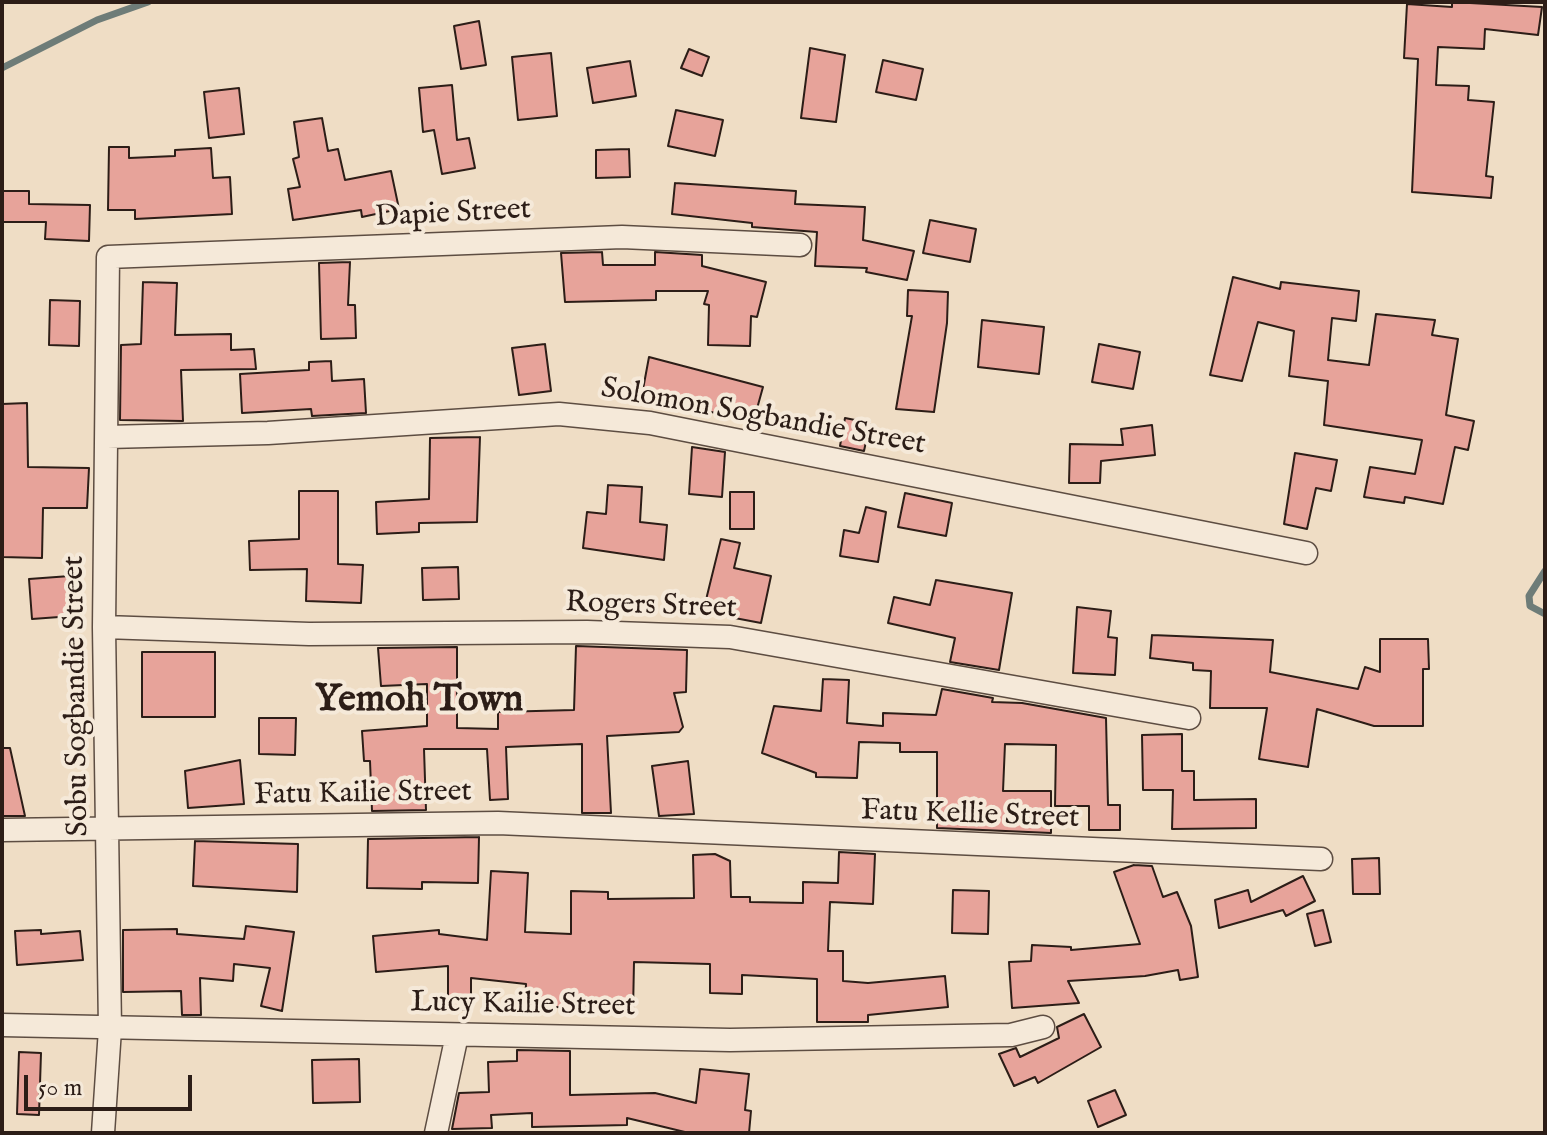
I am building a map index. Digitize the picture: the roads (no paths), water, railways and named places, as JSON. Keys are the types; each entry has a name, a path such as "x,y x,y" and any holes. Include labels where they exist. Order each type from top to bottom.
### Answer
{"street":[{"name":"Dapie Street","path":"108,257 622,237 800,245"},
{"name":"Sobu Sogbandie Street","path":"103,1133 110,1029 110,828 104,627 108,257"},
{"name":"Solomon Sogbandie Street","path":"107,437 268,433 559,414 650,423 1306,553"},
{"name":"Rogers Street","path":"104,627 309,634 587,632 730,637 1189,718"},
{"name":"Fatu Kailie Street","path":"110,828 498,823 616,831"},
{"path":"2,830 110,828"},
{"name":"Fatu Kellie Street","path":"616,831 1321,859"},
{"name":"Lucy Kailie Street","path":"2,1025 745,1040 1011,1035 1043,1027"},
{"path":"436,1133 457,1035"}],"waterway":[{"path":"2,68 97,20 148,2"},
{"path":"1545,571 1529,596 1530,606 1545,614"}],"district":[{"name":"Yemoh Town","path":"419,702"}]}
